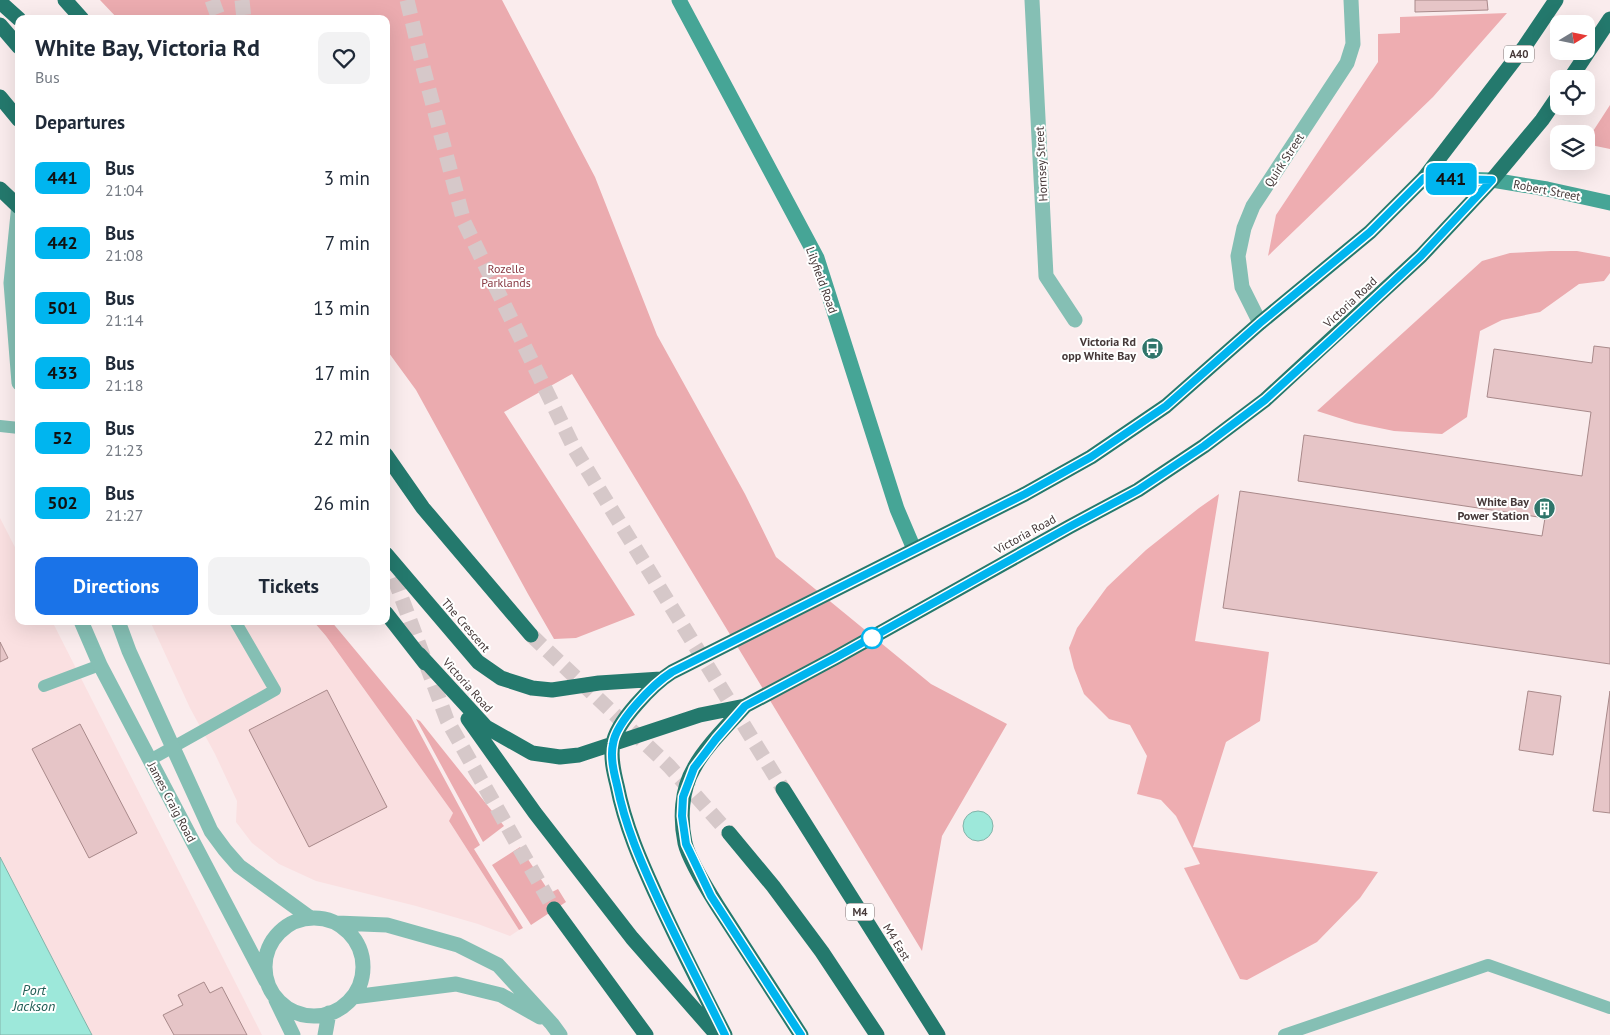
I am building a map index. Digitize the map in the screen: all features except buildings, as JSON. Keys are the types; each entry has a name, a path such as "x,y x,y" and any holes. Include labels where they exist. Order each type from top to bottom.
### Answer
{"highway":[{"path":"65,0 78,15"},
{"name":"A40","path":"666,676 1025,494 1091,457 1166,406 1260,323 1370,232 1424,178 1525,46 1556,0"},
{"path":"0,2 15,15"},
{"path":"1576,70 1610,19"},
{"path":"0,25 15,43"},
{"path":"0,97 15,115"},
{"name":"Victoria Road","path":"419,654 486,727 532,753 560,757 579,755 700,715 745,706 1138,490 1204,446 1265,400 1421,256 1492,180 1550,108"},
{"path":"0,189 15,203"},
{"path":"390,461 423,508 531,635"},
{"name":"The Crescent","path":"390,559 478,662 501,678 532,688 552,690 666,676"},
{"path":"390,618 419,654 535,813 632,938 717,1035"},
{"path":"666,676 633,709 620,728 612,744 613,769 620,804 637,854 725,1035"},
{"path":"745,706 694,768 683,797 682,816 686,844 709,893 801,1035"},
{"name":"M4 East","path":"783,789 938,1035"},
{"path":"729,833 773,886 822,952 877,1035"},
{"path":"554,909 646,1035"}],"main road":[{"name":"Lilyfield Road","path":"680,0 817,258 897,509 914,549"},
{"name":"Robert Street","path":"1424,178 1492,180 1547,189 1610,203"}],"street":[{"name":"Hornsey Street","path":"1032,0 1046,276 1075,320"},
{"name":"Quirk Street","path":"1260,323 1242,287 1238,256 1244,228 1253,206 1347,63 1352,44 1352,0"},
{"path":"15,244 12,283 15,326"},
{"name":"James Craig Road","path":"83,625 100,665 266,981"},
{"name":"James Craig Road","path":"120,625 129,650 212,831 239,866 309,917"},
{"path":"293,1035 266,981 264,966 266,952 273,938 289,924 309,917 324,918 337,923 388,925 458,945 498,965 556,1029"},
{"path":"274,996 285,1007 299,1014 314,1016 329,1014 342,1007 353,997 361,982 363,965 360,948 350,934 337,923"},
{"path":"353,997 456,984 501,996 556,1029"},
{"path":"325,1035 329,1014"}],"lane":[{"path":"0,426 15,428"},
{"path":"150,760 275,690 237,625"},
{"path":"44,686 100,665"},
{"path":"1284,1035 1488,965 1610,1008"}],"shaded area":[{"path":"1507,13 1433,97 1268,256 1276,215 1378,62 1378,34 1400,33 1400,17"},
{"path":"1219,494 1195,641 1269,652 1260,721 1226,742 1193,847 1378,872 1360,898 1317,942 1247,980 1240,979 1184,868 1200,864 1176,816 1161,800 1137,794 1147,756 1130,725 1109,719 1084,694 1069,648 1077,628 1107,587 1146,550"},
{"path":"0,518 15,547 15,625 54,625 262,1035 92,1035 0,857"},
{"path":"152,625 316,625 453,813 449,821 519,930 510,936 478,924 416,906 316,881 279,864 252,843 236,822 237,801 215,754 190,708"}],"green space":[{"name":"Rozelle Parklands","path":"100,0 502,0 595,177 657,335 745,494 776,557 931,684 1007,724 942,836 922,951 572,374 504,412 635,615 576,638 554,639 416,390 390,354 390,15 114,15"},
{"path":"1610,105 1610,149 1595,146 1595,128"},
{"path":"1577,251 1610,257 1610,273 1604,281 1579,284 1540,312 1502,320 1480,331 1467,417 1442,434 1394,431 1355,423 1317,411 1482,261 1510,253"},
{"path":"316,625 334,625 411,717 480,845 474,849 523,928 519,930 449,821 453,813"},
{"path":"416,719 420,721 504,826 483,842"},
{"path":"520,847 550,893 558,889 566,902 531,925 492,865"}],"water":[{"path":"978,811 989,815 993,826 989,837 978,841 967,837 963,826 967,815"},
{"name":"Port Jackson","path":"0,857 81,1014 92,1035 0,1035"}],"tunnel":[{"path":"212,0 218,15"},
{"path":"242,0 244,15"},
{"path":"407,0 464,222 575,450 783,789"},
{"path":"390,567 447,720 554,909"},
{"path":"531,635 669,766 729,833"}],"bus line":[{"name":"441","path":"725,1035 637,854 620,804 613,769 612,744 633,709 661,679 672,672 1025,494 1091,457 1166,406 1260,323 1370,232 1424,178 1492,180 1421,256 1333,338 1265,400 1204,446 1138,490 745,706 716,739 694,768 683,797 682,816 686,844 711,896 801,1035"}],"place":[{"name":"Victoria Rd opp White Bay","path":"1152,348"},
{"name":"White Bay Power Station","path":"1545,508"}]}
